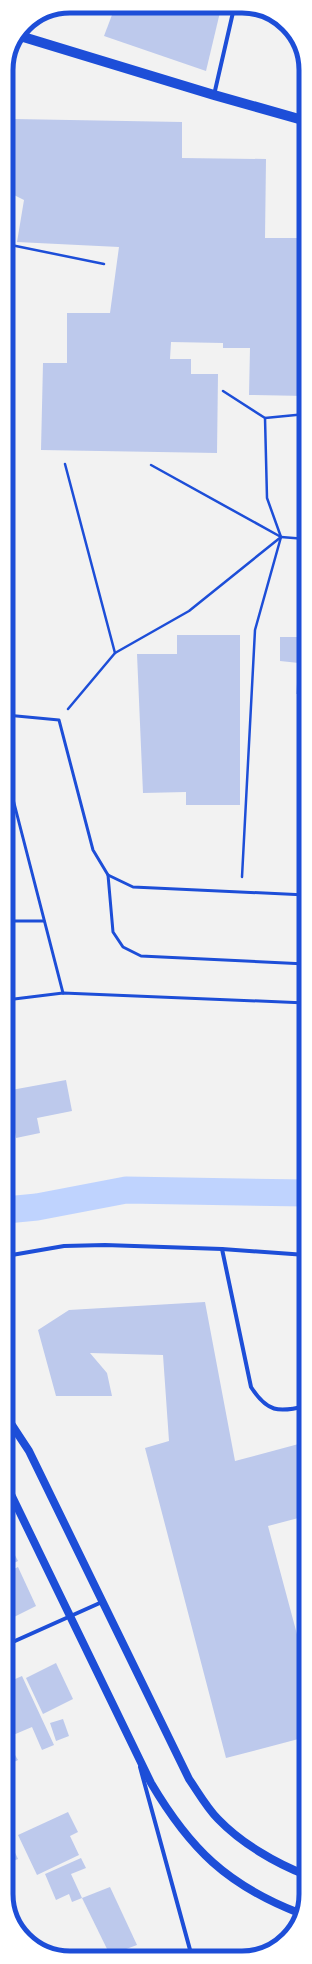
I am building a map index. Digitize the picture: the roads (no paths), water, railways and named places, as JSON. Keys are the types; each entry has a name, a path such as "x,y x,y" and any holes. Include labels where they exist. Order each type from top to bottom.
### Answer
{"main road":[{"path":"24,37 214,95 299,119"},
{"path":"13,1427 29,1451 189,1779 213,1814 240,1839 276,1861 299,1872"},
{"path":"13,1498 71,1615 151,1783 170,1814 186,1836 205,1856 248,1890 296,1912"}],"street":[{"path":"214,95 233,13"},
{"path":"13,1255 64,1246 105,1245 222,1249 299,1254"},
{"path":"222,1249 251,1387 259,1399 269,1408 286,1411 299,1408"},
{"path":"13,1642 103,1601"},
{"path":"133,1744 190,1951"}],"lane":[{"path":"13,716 58,720 93,850 108,875 113,932 123,947 141,956 299,964"},
{"path":"13,800 63,993"},
{"path":"108,875 133,887 299,895"},
{"path":"13,921 44,922"},
{"path":"13,999 63,993 299,1002"}],"waterway":[{"path":"13,1209 37,1207 126,1190 299,1193"}]}
